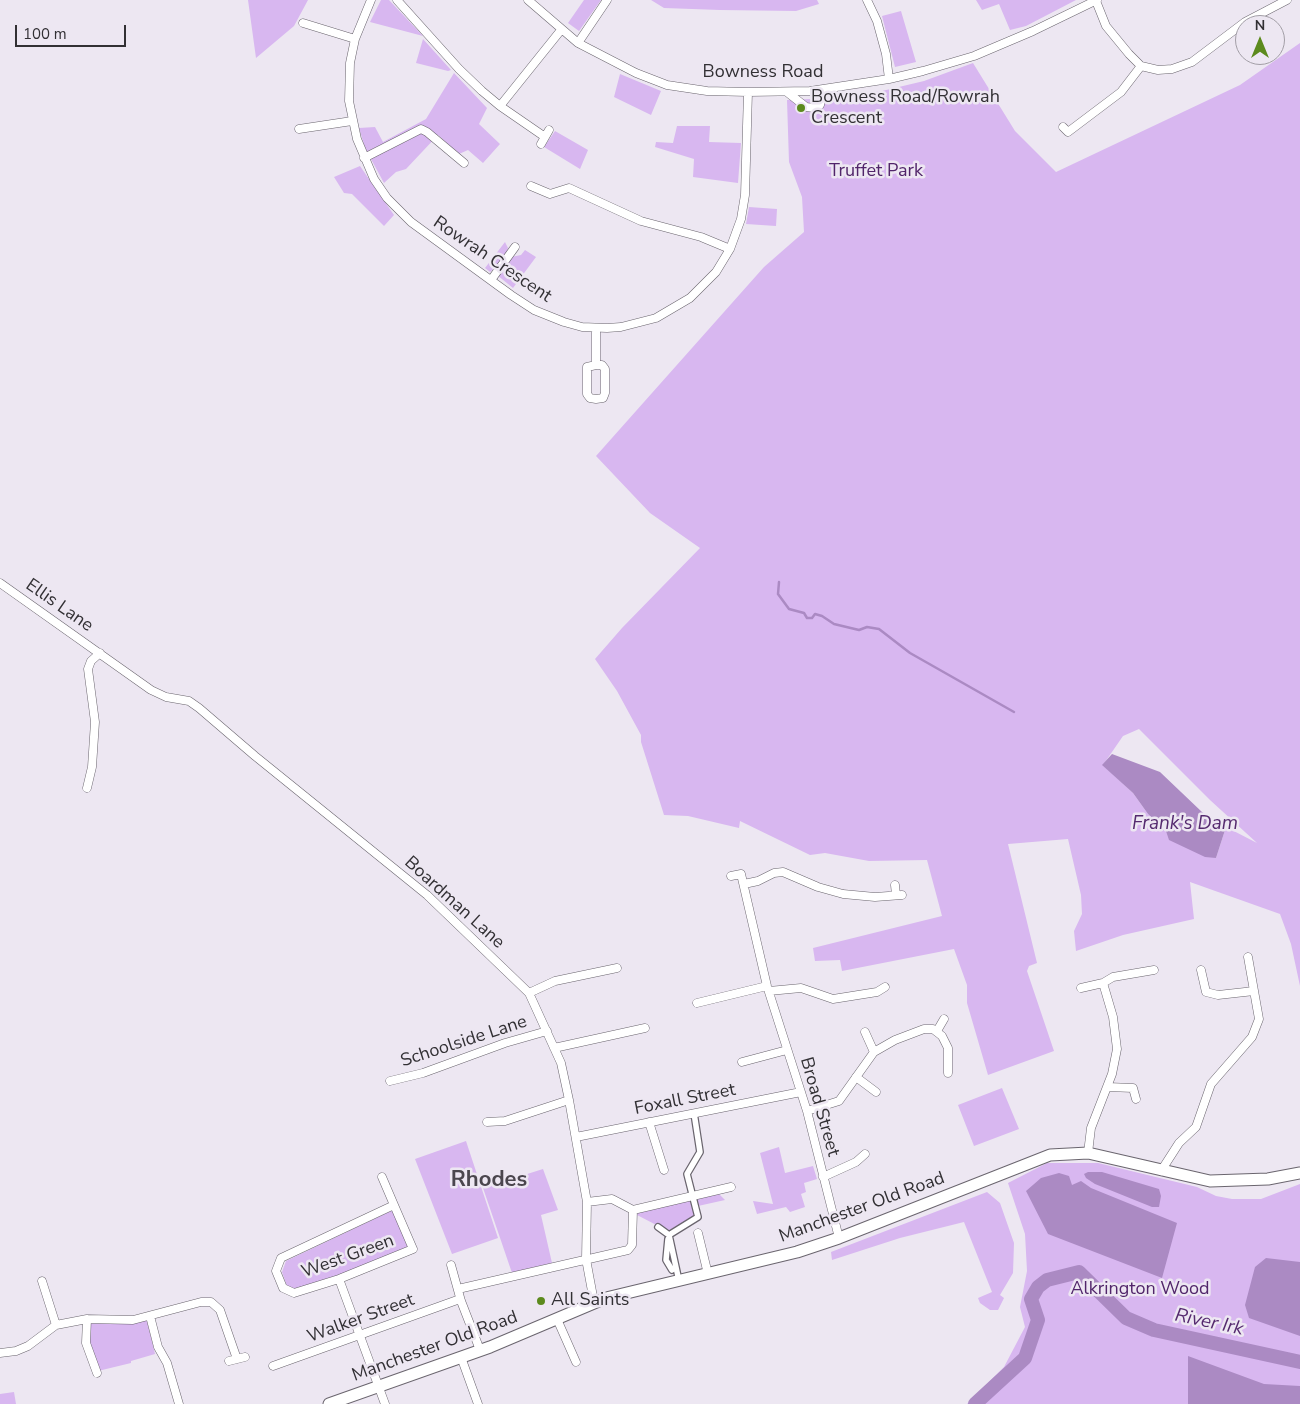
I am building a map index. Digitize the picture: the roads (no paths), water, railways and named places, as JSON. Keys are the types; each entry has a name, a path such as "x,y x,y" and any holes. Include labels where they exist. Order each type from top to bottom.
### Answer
{"main road":[{"name":"Manchester Old Road","path":"329,1404 462,1357 594,1302 618,1294 797,1252 839,1238 1060,1153 1088,1152 1161,1171 1210,1181 1268,1179 1300,1173"}],"street":[{"name":"Rowrah Crescent","path":"371,0 355,40 349,83 352,121 364,158 374,179 397,210 526,305 548,317 564,322 596,328 640,323 656,318 682,304 716,272 730,249 742,219 745,195 748,92"},
{"path":"397,0 459,69 500,106 545,137"},
{"name":"Bowness Road","path":"528,0 578,43 636,73 667,84 707,91 748,92 823,90 889,80 974,56 1096,0"},
{"path":"578,43 607,0"},
{"path":"867,0 877,21 886,54 889,80"},
{"path":"1096,0 1106,26 1141,66 1158,70 1172,69 1192,62 1245,22 1287,0"},
{"path":"303,23 355,40"},
{"path":"500,106 561,30"},
{"path":"1063,127 1068,132 1121,92 1141,66"},
{"path":"787,92 806,106 814,108 820,105 823,90"},
{"path":"299,129 352,121"},
{"path":"364,158 421,129 428,132 464,163"},
{"path":"531,186 550,194 569,188 641,221 701,237 730,249"},
{"path":"491,280 515,247"},
{"path":"596,328 596,365"},
{"path":"596,365 602,365 606,369 605,393 603,398 596,399 587,394 588,367 596,365"},
{"name":"Ellis Lane","path":"0,583 100,653"},
{"path":"87,788 92,767 95,728 88,668 91,661 100,653"},
{"name":"Boardman Lane","path":"100,653 157,694 188,701 199,708 254,756 427,896 529,993 560,1064 576,1137 587,1202 586,1259 594,1302"},
{"path":"744,884 758,881 774,873 783,872 818,887 843,894 875,897 899,895 895,884"},
{"name":"Broad Street","path":"731,876 742,874 768,988 807,1111 839,1238"},
{"path":"1161,1171 1179,1143 1196,1127 1211,1084 1252,1037 1259,1019 1248,957"},
{"path":"529,993 555,981 617,968"},
{"path":"1081,988 1102,983 1112,977 1154,970"},
{"path":"1201,970 1206,992 1218,995 1254,991"},
{"path":"1088,1152 1091,1128 1108,1088 1115,1063 1116,1041 1113,1017 1102,983"},
{"path":"697,1003 768,988 801,988 833,999 877,992 885,987"},
{"path":"936,1032 944,1019"},
{"path":"554,1048 645,1028"},
{"path":"807,1111 839,1101 874,1052 895,1040 924,1029 933,1029 942,1036 948,1048 948,1073"},
{"name":"Schoolside Lane","path":"390,1081 423,1073 505,1043 546,1031"},
{"path":"865,1032 874,1052"},
{"path":"742,1062 787,1050"},
{"path":"856,1077 876,1092"},
{"path":"1108,1088 1133,1088 1136,1099"},
{"name":"Foxall Street","path":"576,1137 800,1092"},
{"path":"487,1122 505,1121 568,1100"},
{"path":"669,1235 698,1217 687,1174 700,1152 694,1113"},
{"path":"649,1122 664,1170"},
{"path":"823,1177 856,1162 865,1154"},
{"name":"West Green","path":"382,1177 413,1249 339,1279 294,1293 283,1288 276,1271 281,1258 394,1205"},
{"path":"587,1202 612,1200 633,1210 731,1187"},
{"path":"458,1289 586,1259 605,1257 628,1250 632,1245 633,1210"},
{"path":"658,1226 669,1235 679,1281"},
{"path":"698,1233 708,1274"},
{"path":"669,1235 666,1260 672,1270"},
{"path":"451,1265 460,1299 480,1350"},
{"path":"339,1279 385,1404"},
{"path":"42,1281 56,1325"},
{"name":"Walker Street","path":"272,1366 460,1299"},
{"path":"0,1353 23,1349 56,1325 87,1319 125,1320 150,1316 201,1302 211,1302 220,1310 237,1359"},
{"path":"150,1316 158,1348 168,1363 179,1404"},
{"path":"87,1319 86,1343 96,1373"},
{"path":"557,1319 576,1362"},
{"path":"462,1357 478,1404"}],"water":[{"name":"Frank's Dam","path":"1112,754 1160,772 1202,812 1226,827 1216,858 1205,857 1169,840 1166,831 1148,814 1133,793 1102,765"},
{"path":"1088,1172 1102,1172 1159,1189 1161,1196 1159,1207 1152,1207 1095,1184 1086,1178 1084,1174"},
{"path":"1059,1173 1069,1176 1072,1185 1081,1181 1091,1188 1177,1223 1162,1278 1048,1234 1026,1191 1041,1178"},
{"path":"1266,1258 1300,1262 1300,1336 1249,1318 1245,1305 1255,1267"},
{"path":"1188,1356 1264,1384 1300,1386 1300,1404 1188,1404"}],"waterway":[{"path":"779,582 778,594 789,609 804,613 807,618 812,618 815,614 834,624 859,630 867,627 879,629 910,653 1014,712"},
{"name":"River Irk","path":"975,1404 1025,1358 1038,1320 1031,1299 1038,1287 1047,1280 1079,1272 1126,1318 1154,1330 1300,1362"}],"place":[{"name":"Bowness Road/Rowrah Crescent","path":"801,108"},
{"name":"All Saints","path":"541,1301"}],"district":[{"name":"Rhodes","path":"489,1181"}],"park label":[{"name":"Truffet Park","path":"876,172"},
{"name":"Alkrington Wood","path":"1140,1290"}]}
